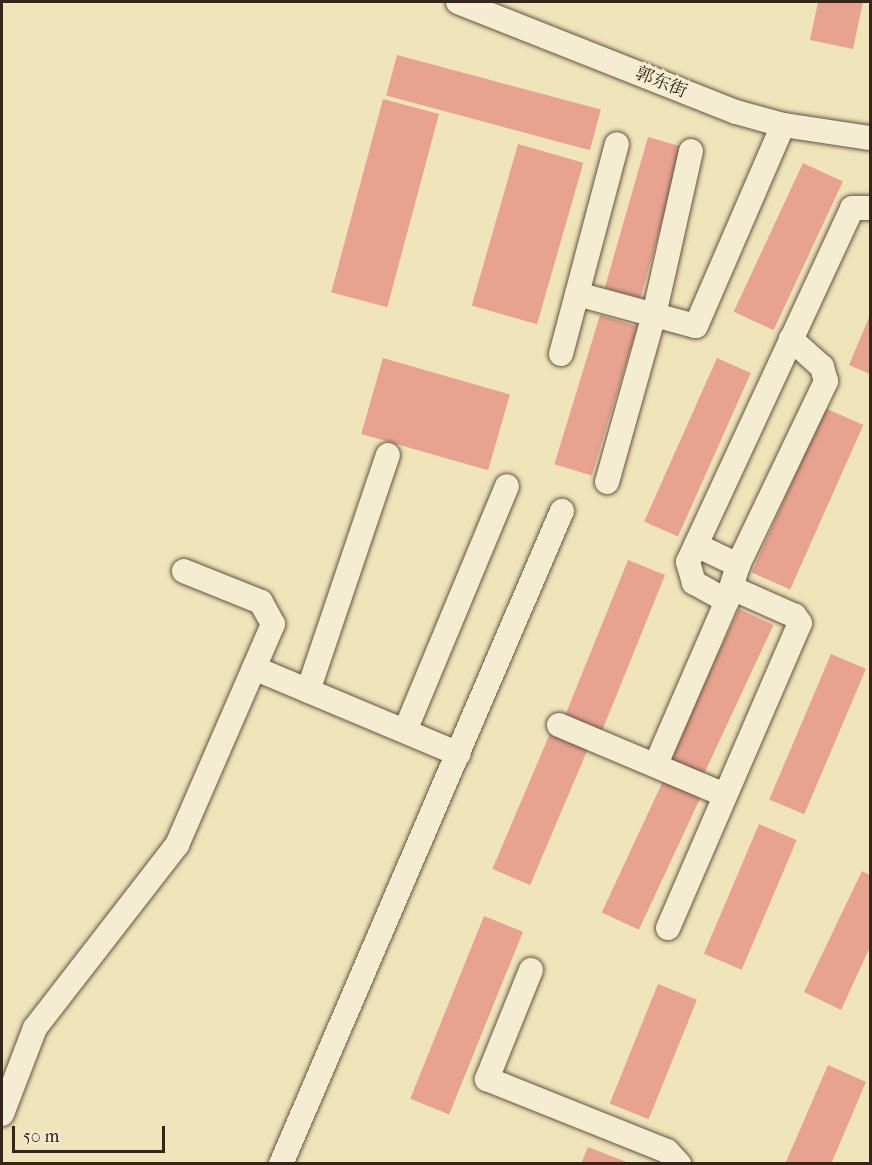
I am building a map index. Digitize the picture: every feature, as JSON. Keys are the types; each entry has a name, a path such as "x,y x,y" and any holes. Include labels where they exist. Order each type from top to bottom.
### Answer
{"street":[{"name":"郭东街","path":"458,2 694,96 783,125 870,138"},
{"path":"577,294 696,326 783,125"},
{"path":"561,354 617,144"},
{"path":"607,482 654,315 691,151"},
{"path":"668,928 800,623 795,616 694,584 688,562 852,208 870,208"},
{"path":"656,764 729,594 738,565 826,381 822,368 791,339"},
{"path":"308,691 388,455"},
{"path":"405,731 507,486"},
{"path":"287,1159 562,511"},
{"path":"696,545 738,565"},
{"path":"2,1114 35,1028 177,845 273,624 261,602 184,571"},
{"path":"254,669 459,753"},
{"path":"560,725 725,795"},
{"path":"531,970 487,1079 667,1151 679,1164"}],"building":[{"path":"818,2 863,2 853,49 810,40"},
{"path":"397,55 601,110 590,150 386,96"},
{"path":"383,99 439,114 387,307 331,292"},
{"path":"648,137 684,147 640,298 605,288"},
{"path":"518,144 583,163 537,324 472,305"},
{"path":"803,163 843,182 774,330 734,312"},
{"path":"600,315 637,326 592,476 554,464"},
{"path":"870,315 870,374 849,365"},
{"path":"383,358 510,394 488,470 361,434"},
{"path":"717,358 751,373 678,537 644,522"},
{"path":"825,408 863,425 790,590 752,572"},
{"path":"628,560 665,575 601,733 564,718"},
{"path":"739,609 773,625 704,775 669,759"},
{"path":"831,654 866,669 804,814 769,799"},
{"path":"551,731 589,747 530,885 492,869"},
{"path":"663,781 700,798 639,930 602,912"},
{"path":"759,824 797,840 742,970 704,954"},
{"path":"862,871 870,875 870,947 841,1010 804,992"},
{"path":"484,916 523,932 449,1114 410,1099"},
{"path":"658,984 697,1000 649,1119 610,1104"},
{"path":"828,1065 866,1082 831,1164 785,1164"},
{"path":"588,1147 629,1163 581,1164"}]}
